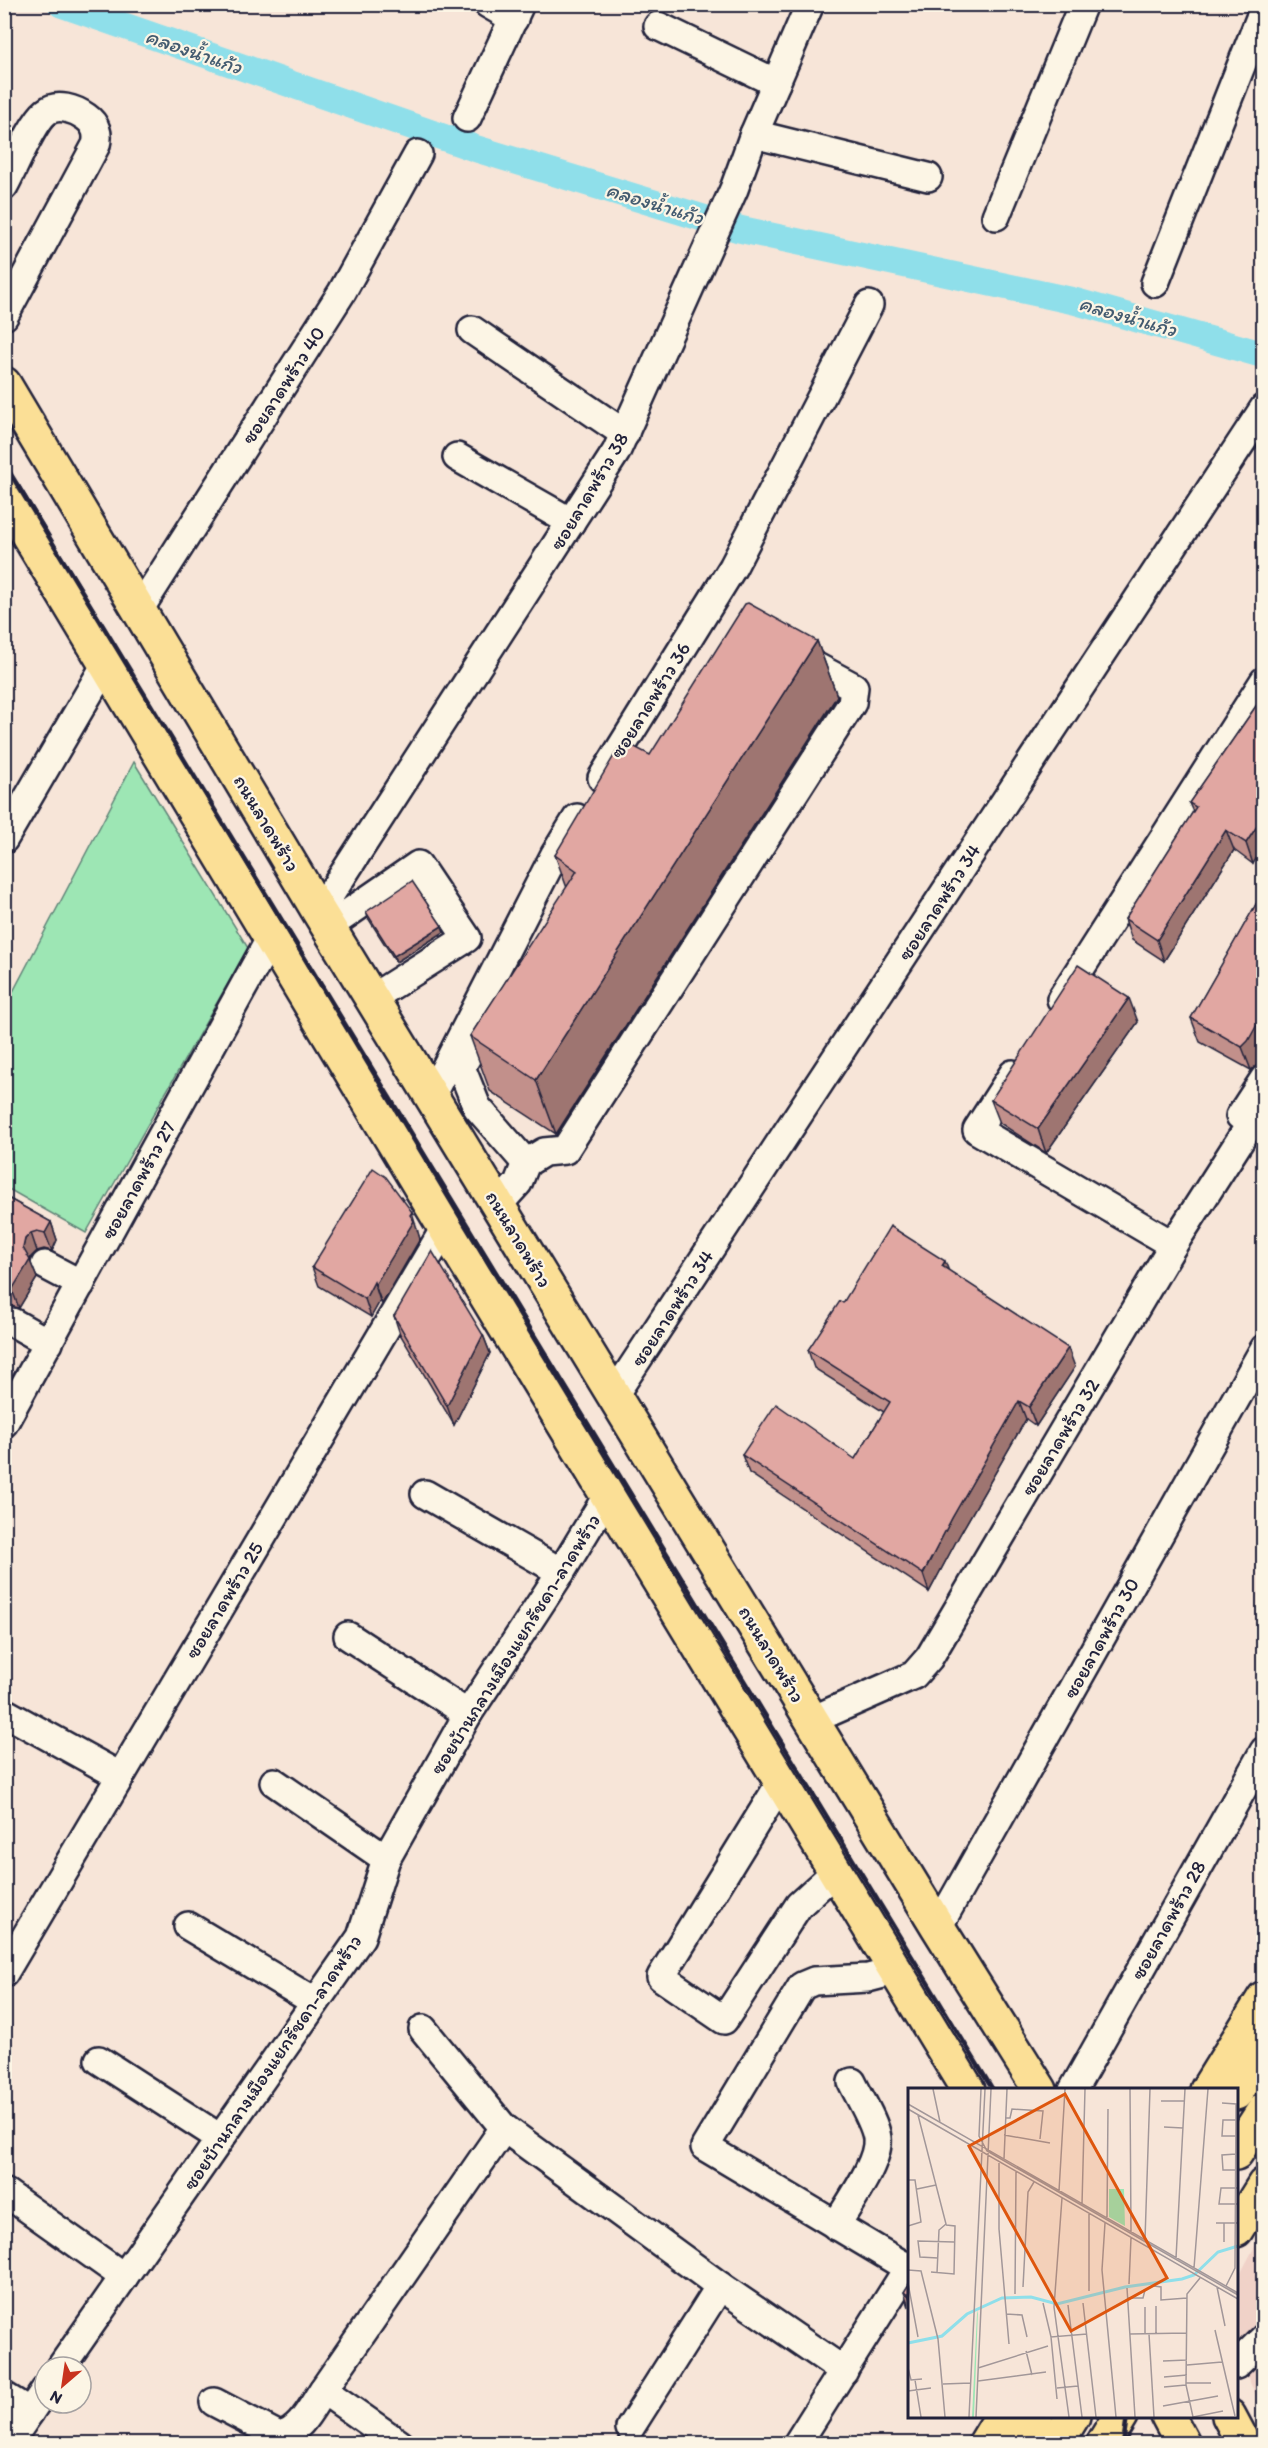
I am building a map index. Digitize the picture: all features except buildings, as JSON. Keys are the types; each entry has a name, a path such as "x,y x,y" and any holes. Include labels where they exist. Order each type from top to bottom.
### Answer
{"main road":[{"name":"ถนนลาดพร้าว","path":"4,384 431,1096 938,1927 1039,2088"},
{"path":"6,501 967,2088"},
{"path":"1208,2088 1263,1998"},
{"path":"1238,2089 1263,2049"},
{"path":"1238,2150 1263,2110"},
{"path":"1238,2227 1263,2185"},
{"path":"985,2444 1001,2418"},
{"path":"1019,2444 1035,2418"},
{"path":"1056,2444 1072,2418"},
{"path":"1103,2444 1118,2418"},
{"path":"1169,2418 1183,2444"},
{"path":"1230,2418 1244,2444"}],"street":[{"path":"467,118 517,12 488,4"},
{"name":"ซอยลาดพร้าว 38","path":"324,919 616,452 734,189 754,135 810,4"},
{"path":"996,216 1083,4"},
{"path":"1155,283 1263,8"},
{"path":"658,26 776,83"},
{"path":"4,186 35,126 46,111 57,107 69,109 86,117 95,127 98,135 96,145 4,315"},
{"path":"754,135 928,177"},
{"name":"ซอยลาดพร้าว 40","path":"139,610 342,292 418,154"},
{"name":"ซอยลาดพร้าว 36","path":"431,1096 555,854 733,567 869,305"},
{"path":"472,330 625,434"},
{"name":"ซอยลาดพร้าว 34","path":"614,1395 1263,408"},
{"path":"457,457 571,522"},
{"path":"498,1205 518,1183 526,1163 544,1152 565,1150 852,703 854,687 781,647"},
{"path":"4,839 106,664"},
{"path":"1047,1020 1263,681"},
{"path":"324,919 418,865 466,938 372,998"},
{"path":"526,1163 477,1107 461,1067 547,924"},
{"name":"ซอยลาดพร้าว 27","path":"4,1423 271,937"},
{"path":"1028,1050 977,1130 1167,1241 1263,1079"},
{"name":"ซอยลาดพร้าว 32","path":"812,1720 914,1675 929,1658 1167,1241 1263,1103"},
{"name":"ซอยลาดพร้าว 25","path":"4,1973 445,1228"},
{"path":"45,1265 81,1284"},
{"path":"12,1322 49,1343"},
{"name":"ซอยลาดพร้าว 30","path":"938,1927 1263,1349"},
{"path":"425,1494 561,1572"},
{"name":"ซอยบ้านกลางเมืองแยกรัชดา-ลาดพร้าว","path":"69,2355 361,1937 386,1859 468,1714 561,1572 607,1496"},
{"path":"348,1636 468,1714"},
{"path":"4,1712 120,1776"},
{"name":"ซอยลาดพร้าว 28","path":"1074,2088 1263,1751"},
{"path":"274,1782 386,1859"},
{"path":"781,1782 661,1977 724,2020 799,1905 835,1872"},
{"path":"188,1926 315,2002"},
{"path":"895,1971 868,1978 814,1982 802,1986 705,2147 908,2266"},
{"path":"423,2029 504,2128 720,2286 843,2371"},
{"path":"99,2060 220,2138"},
{"path":"836,2226 869,2168 876,2148 877,2137 852,2082"},
{"path":"214,2402 279,2436 287,2435 296,2428 504,2128"},
{"path":"6,2193 124,2277"},
{"path":"797,2444 908,2269"},
{"path":"630,2428 720,2286"},
{"path":"1238,2363 1263,2338"},
{"path":"323,2390 400,2444"},
{"path":"4,2396 30,2412"},
{"path":"8,2444 33,2408"}],"shaded area":[{"path":"1263,2231 1263,2410 1238,2357 1238,2278"}],"green space":[{"path":"134,762 248,948 86,1233 5,1187 5,1007"}],"waterway":[{"name":"คลองน้ำแก้ว","path":"61,4 477,149 739,229 1074,301 1264,355"}],"railway":[{"path":"4,463 992,2088"},
{"path":"1123,2444 1127,2418"}]}
